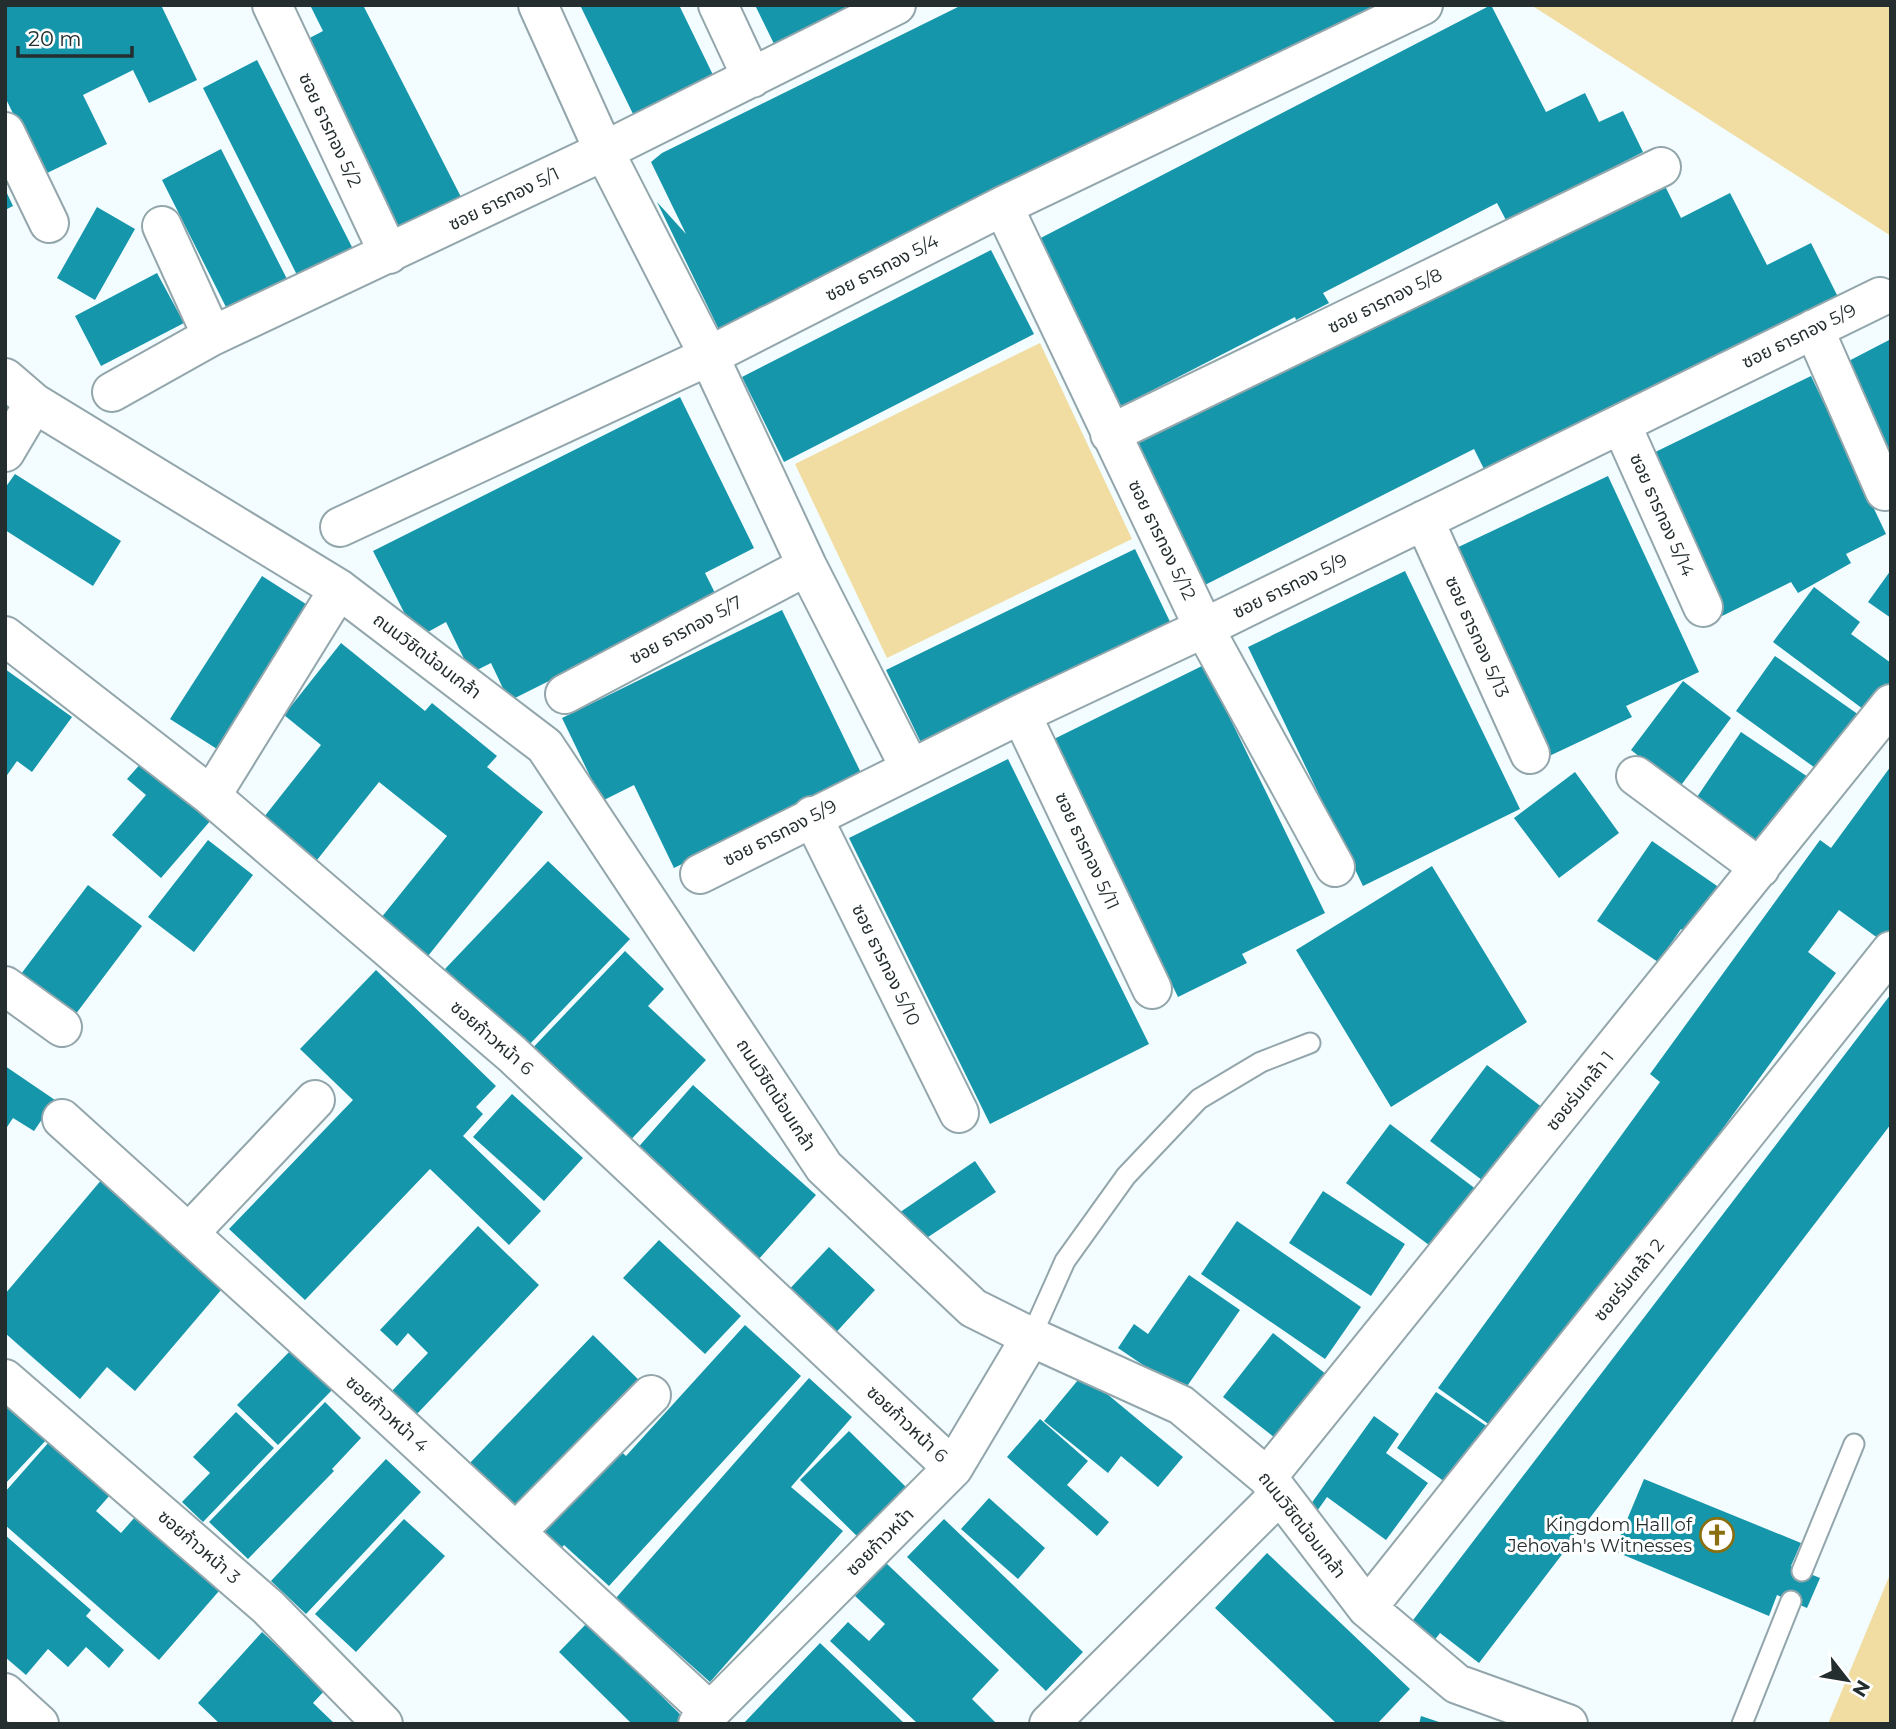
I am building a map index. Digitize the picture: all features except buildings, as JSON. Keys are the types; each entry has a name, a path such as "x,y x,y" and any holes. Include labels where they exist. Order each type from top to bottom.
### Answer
{"street":[{"name":"ซอย ธารทอง 5/2","path":"272,5 388,254"},
{"path":"538,5 604,151 709,356 807,566 910,768"},
{"path":"718,5 752,78"},
{"name":"ซอย ธารทอง 5/1","path":"112,392 212,336 604,151 896,5"},
{"name":"ซอย ธารทอง 5/4","path":"340,527 709,356 1003,206 1423,5"},
{"path":"5,132 49,223"},
{"name":"ซอย ธารทอง 5/8","path":"1110,434 1661,167"},
{"name":"ซอย ธารทอง 5/12","path":"1003,206 1204,628 1335,867"},
{"path":"162,226 212,336"},
{"name":"ซอย ธารทอง 5/9","path":"700,874 910,768 1204,628 1880,297"},
{"path":"1814,329 1885,491"},
{"name":"ถนนวิชิตน้อมเกล้า","path":"5,377 34,403 339,589 545,746 824,1167 973,1308 1181,1405 1273,1486 1367,1608 1457,1684 1569,1724"},
{"path":"5,452 34,403"},
{"name":"ซอย ธารทอง 5/14","path":"1621,424 1703,607"},
{"name":"ซอย ธารทอง 5/13","path":"1424,520 1530,754"},
{"name":"ซอย ธารทอง 5/7","path":"565,694 807,566"},
{"path":"211,796 339,589"},
{"name":"ซอยก้าวหน้า 6","path":"5,636 211,796 512,1054 953,1468"},
{"name":"ซอยร่มเกล้า 1","path":"1049,1724 1273,1486 1891,704"},
{"name":"ซอย ธารทอง 5/11","path":"1021,714 1152,989"},
{"path":"1636,776 1760,868"},
{"name":"ซอย ธารทอง 5/10","path":"812,816 959,1113"},
{"name":"ซอยร่มเกล้า 2","path":"1367,1608 1891,951"},
{"path":"5,986 62,1027"},
{"path":"189,1233 314,1100"},
{"name":"ซอยก้าวหน้า 4","path":"62,1119 516,1532 704,1718"},
{"name":"ซอยก้าวหน้า","path":"704,1718 953,1468 1031,1337"},
{"name":"ซอยก้าวหน้า 3","path":"5,1379 268,1607 383,1724"},
{"path":"516,1532 651,1395"},
{"path":"5,1693 39,1724"}],"lane":[{"path":"1031,1337 1065,1261 1126,1176 1199,1099 1261,1062 1310,1043"},
{"path":"1802,1571 1854,1444"},
{"path":"1742,1724 1791,1601"}],"shaded area":[{"path":"1531,5 1891,5 1891,236"},
{"path":"1040,343 1132,539 887,658 795,464"},
{"path":"1891,1572 1891,1724 1828,1724"}],"place":[{"name":"Kingdom Hall of Jehovah's Witnesses","path":"1717,1535"}]}
